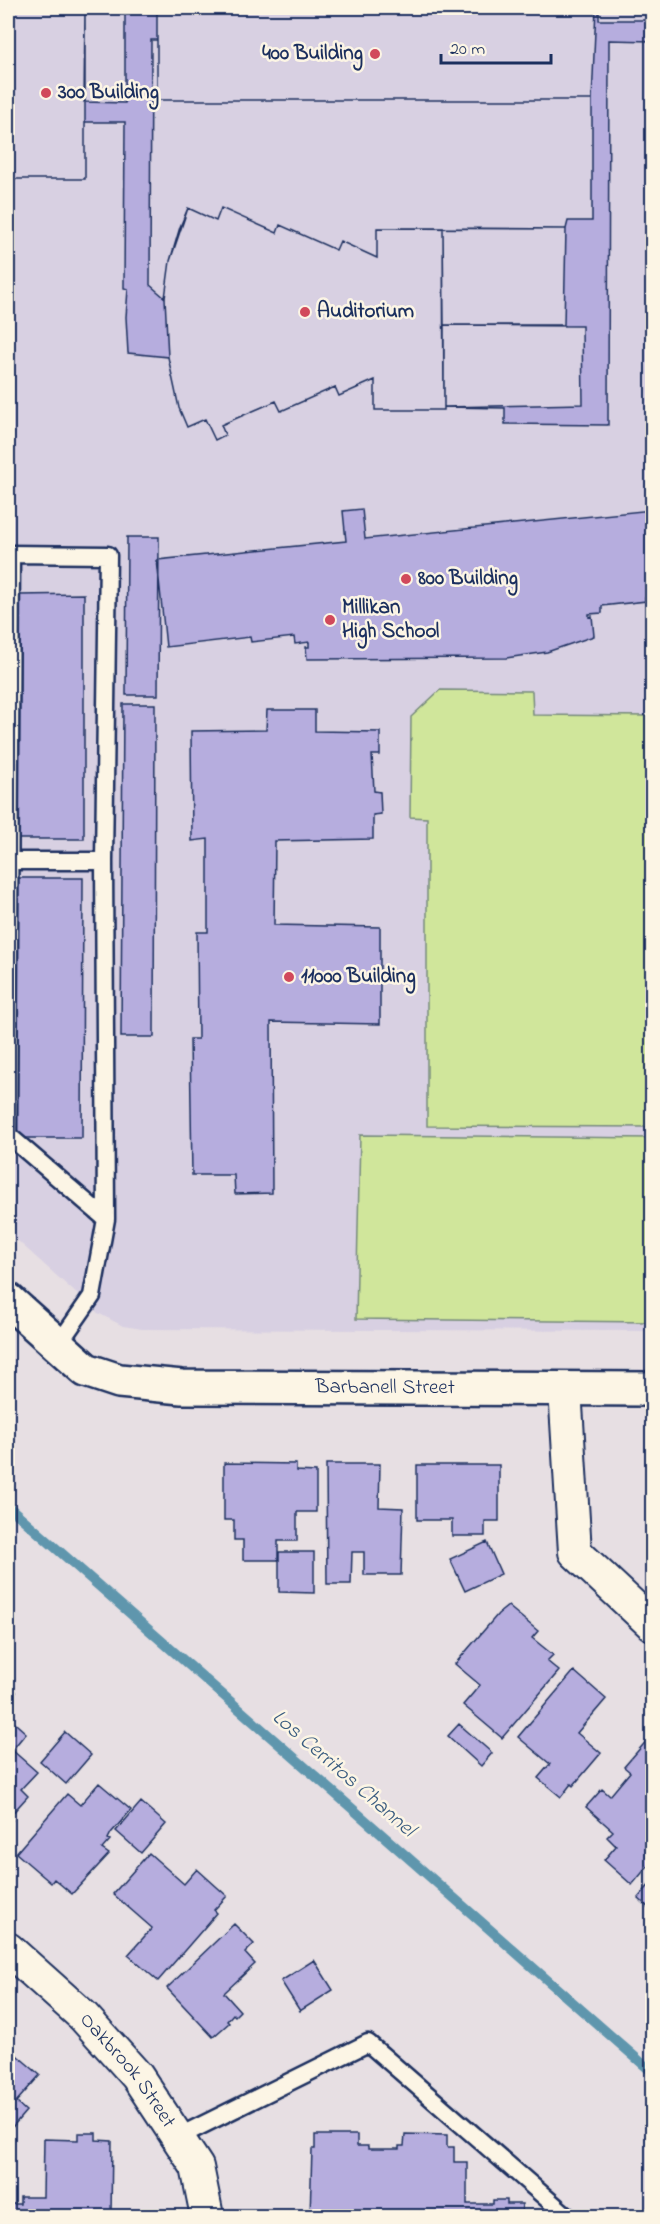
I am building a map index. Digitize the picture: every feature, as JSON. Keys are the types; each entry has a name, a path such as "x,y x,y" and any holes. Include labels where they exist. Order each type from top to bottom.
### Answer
{"street":[{"name":"Barbanell Street","path":"8,1300 86,1370 119,1381 182,1387 652,1389"},
{"path":"565,1389 575,1552 652,1624"},
{"name":"Oakbrook Street","path":"8,1949 83,2016 129,2067 197,2167 207,2217"}],"lane":[{"path":"58,1345 92,1296 106,1219 104,861 108,555 9,554 8,1135 106,1219"},
{"path":"8,861 104,861"},
{"path":"178,2137 368,2043 567,2217"}],"shaded area":[{"name":"Millikan High School","path":"8,8 652,8 652,1331 142,1329 123,1326 98,1313 8,1232"}],"green space":[{"path":"440,690 532,691 533,715 652,716 652,1127 427,1126 427,818 410,817 411,717"},
{"path":"360,1135 652,1138 652,1322 356,1319"}],"building":[{"path":"8,8 85,8 84,102 125,103 125,8 599,8 599,20 652,20 652,41 609,40 608,425 505,424 505,408 444,407 444,410 375,410 375,380 339,396 335,387 281,411 276,401 221,425 225,435 215,440 205,419 187,427 179,408 168,357 128,353 126,317 128,289 124,288 125,122 85,122 85,179 8,179","holes":["151,40 157,40 157,100 592,100 592,221 568,221 566,229 377,228 377,258 340,241 336,250 280,225 277,233 221,208 216,221 188,208 170,261 165,298 150,285"]},
{"name":"300 Building","path":"8,8 85,8 85,179 8,179"},
{"name":"400 Building","path":"157,8 596,8 592,100 157,100"},
{"name":"Auditorium","path":"188,208 216,221 221,208 277,233 280,225 336,250 340,241 377,258 377,228 443,228 444,410 375,410 375,380 339,396 335,387 281,411 276,401 221,425 225,435 215,440 205,419 187,427 179,408 168,357 165,298 170,261"},
{"path":"443,228 566,229 564,325 444,325"},
{"path":"444,325 582,326 583,404 444,407"},
{"name":"800 Building","path":"362,509 365,539 652,510 652,597 645,598 646,601 602,606 602,613 589,614 589,617 592,616 594,636 547,652 506,658 307,659 306,647 309,647 309,642 295,644 294,637 251,642 250,637 166,647 157,560 346,541 343,511"},
{"path":"127,537 159,537 158,695 126,695"},
{"path":"84,594 84,839 19,839 20,595"},
{"path":"123,704 155,704 154,1037 121,1037"},
{"name":"11000 Building","path":"267,710 315,710 315,731 380,732 380,755 372,755 374,791 380,792 381,814 373,815 373,839 275,841 274,925 380,927 380,1024 271,1022 272,1193 235,1194 234,1175 192,1175 190,1039 198,1039 197,932 208,932 208,839 192,841 191,731 266,730"},
{"path":"18,878 83,878 82,1138 17,1138"},
{"path":"224,1463 296,1464 296,1471 316,1472 316,1512 297,1512 297,1541 278,1541 278,1560 243,1560 243,1540 234,1540 234,1520 224,1520"},
{"path":"326,1464 380,1464 379,1507 403,1508 401,1575 364,1575 364,1552 352,1552 351,1584 327,1584"},
{"path":"417,1465 499,1465 499,1521 485,1521 485,1536 452,1536 452,1520 417,1520"},
{"path":"487,1542 501,1574 465,1591 450,1559"},
{"path":"279,1552 314,1552 314,1593 279,1592"},
{"path":"508,1606 538,1631 532,1638 553,1655 547,1661 559,1671 502,1738 463,1705 480,1685 455,1664 498,1614"},
{"path":"574,1671 606,1699 577,1733 601,1753 561,1797 538,1778 550,1764 518,1737"},
{"path":"8,1685 16,1692 8,1702"},
{"path":"8,1717 26,1733 12,1750 37,1772 21,1789 28,1796 9,1817 12,1820 8,1825"},
{"path":"459,1724 492,1753 481,1766 448,1736"},
{"path":"65,1732 91,1755 66,1784 40,1761"},
{"path":"649,1738 652,1740 652,1861 632,1885 604,1860 616,1846 607,1837 613,1831 586,1807 602,1789 610,1796 630,1772 624,1767"},
{"path":"99,1783 131,1810 111,1833 108,1839 110,1840 102,1849 109,1854 72,1894 54,1879 51,1883 16,1853 67,1794 80,1805"},
{"path":"141,1802 166,1824 141,1853 116,1831"},
{"path":"149,1853 184,1884 197,1869 227,1896 214,1910 217,1913 158,1981 128,1955 152,1928 113,1894"},
{"path":"652,1882 652,1911 638,1898"},
{"path":"234,1924 254,1944 245,1953 255,1964 224,1993 240,2011 235,2016 233,2014 227,2021 229,2023 213,2037 167,1988"},
{"path":"314,1960 333,1990 300,2011 281,1981"},
{"path":"12,2051 40,2075 16,2102 26,2111 8,2132 8,2056"},
{"path":"78,2133 96,2133 96,2140 112,2141 111,2216 8,2216 8,2204 20,2204 20,2197 43,2197 44,2139 78,2140"},
{"path":"405,2134 447,2135 447,2147 454,2147 454,2162 467,2162 467,2204 493,2204 493,2200 507,2200 507,2204 522,2204 521,2216 310,2216 312,2149 315,2149 315,2135 357,2135 357,2146 368,2146 368,2149 399,2149 399,2146 404,2146"}],"waterway":[{"name":"Los Cerritos Channel","path":"8,1506 652,2072"}],"place":[{"name":"400 Building","path":"375,54"},
{"name":"300 Building","path":"46,93"},
{"name":"Auditorium","path":"305,312"},
{"name":"800 Building","path":"406,579"},
{"name":"Millikan High School","path":"330,620"},
{"name":"11000 Building","path":"289,977"}]}
